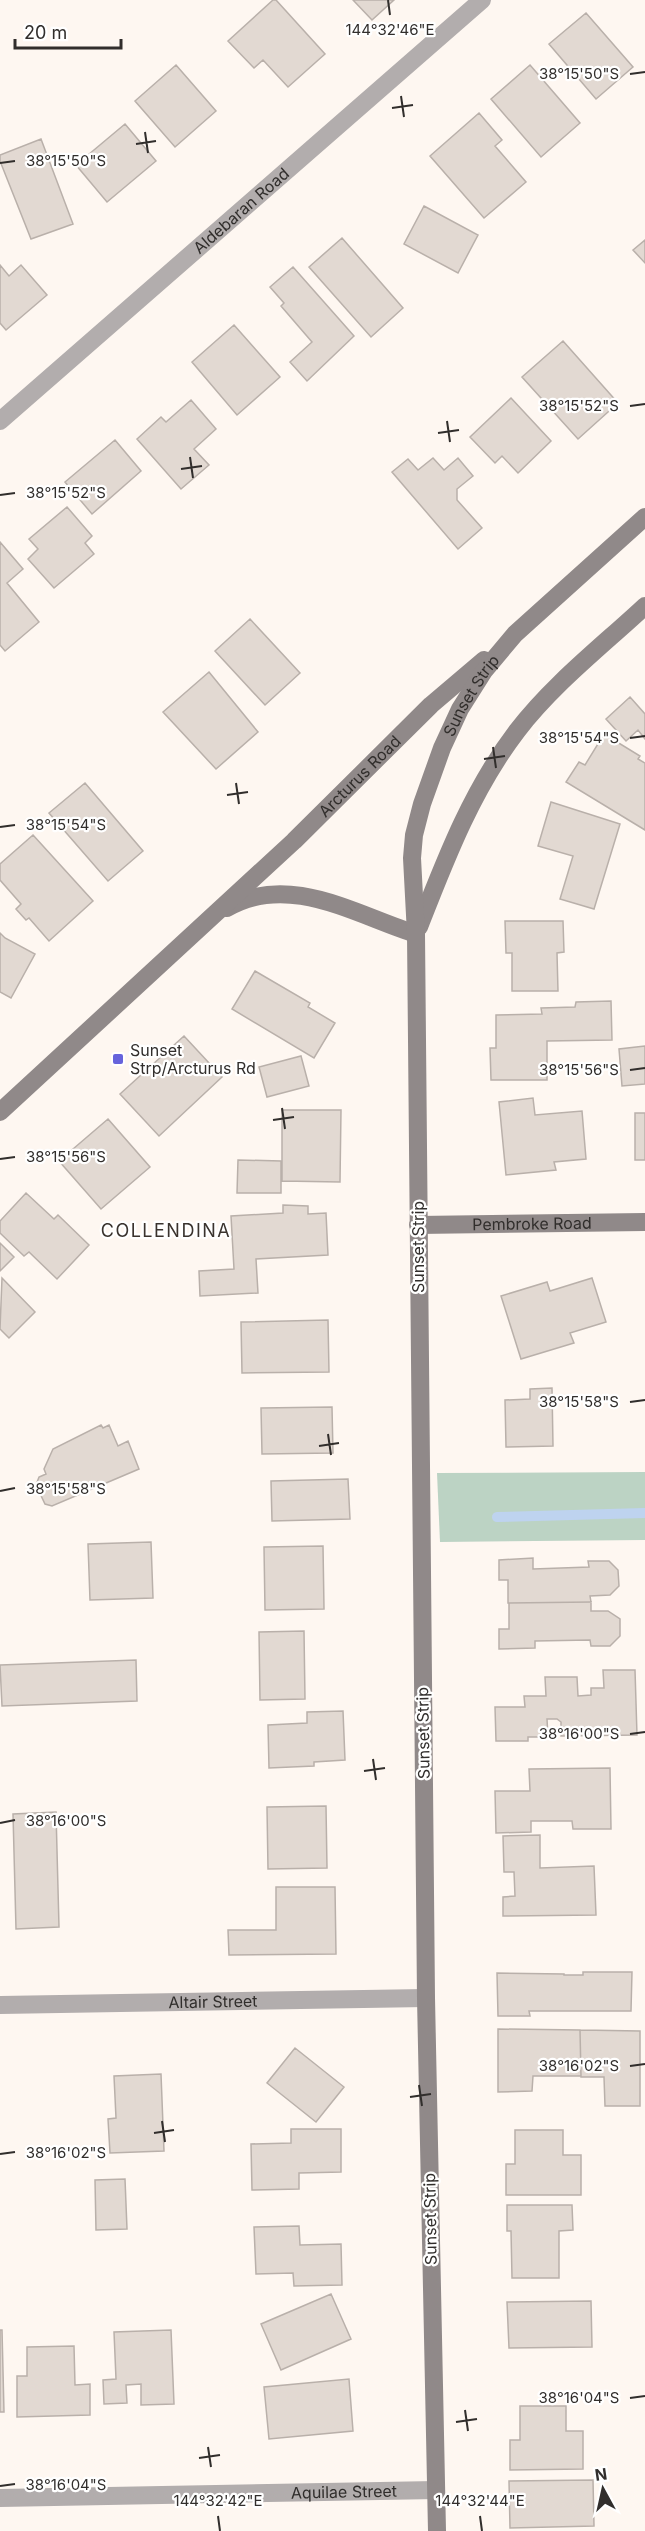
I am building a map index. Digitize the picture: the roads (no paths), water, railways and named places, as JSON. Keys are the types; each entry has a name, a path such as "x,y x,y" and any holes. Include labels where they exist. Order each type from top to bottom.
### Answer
{"street":[{"name":"Aldebaran Road","path":"0,421 482,0"},
{"name":"Sunset Strip","path":"437,2531 426,1998 416,934 412,846 422,804 442,748 460,709 484,671 515,634 645,517"},
{"name":"Sunset Strip","path":"416,934 463,820 480,786 506,747 539,705 645,606"},
{"name":"Arcturus Road","path":"0,1112 294,841 431,705 515,634"},
{"name":"Arcturus Road","path":"208,921 239,902 274,894 290,894 306,895 416,934"},
{"name":"Pembroke Road","path":"418,1225 645,1222"},
{"name":"Altair Street","path":"0,2005 426,1998"},
{"name":"Aquilae Street","path":"0,2498 436,2490"}],"waterway":[{"path":"497,1517 645,1513"}],"place":[{"name":"Sunset Strp/Arcturus Rd","path":"118,1059"}],"district":[{"name":"COLLENDINA","path":"166,1231"}]}
